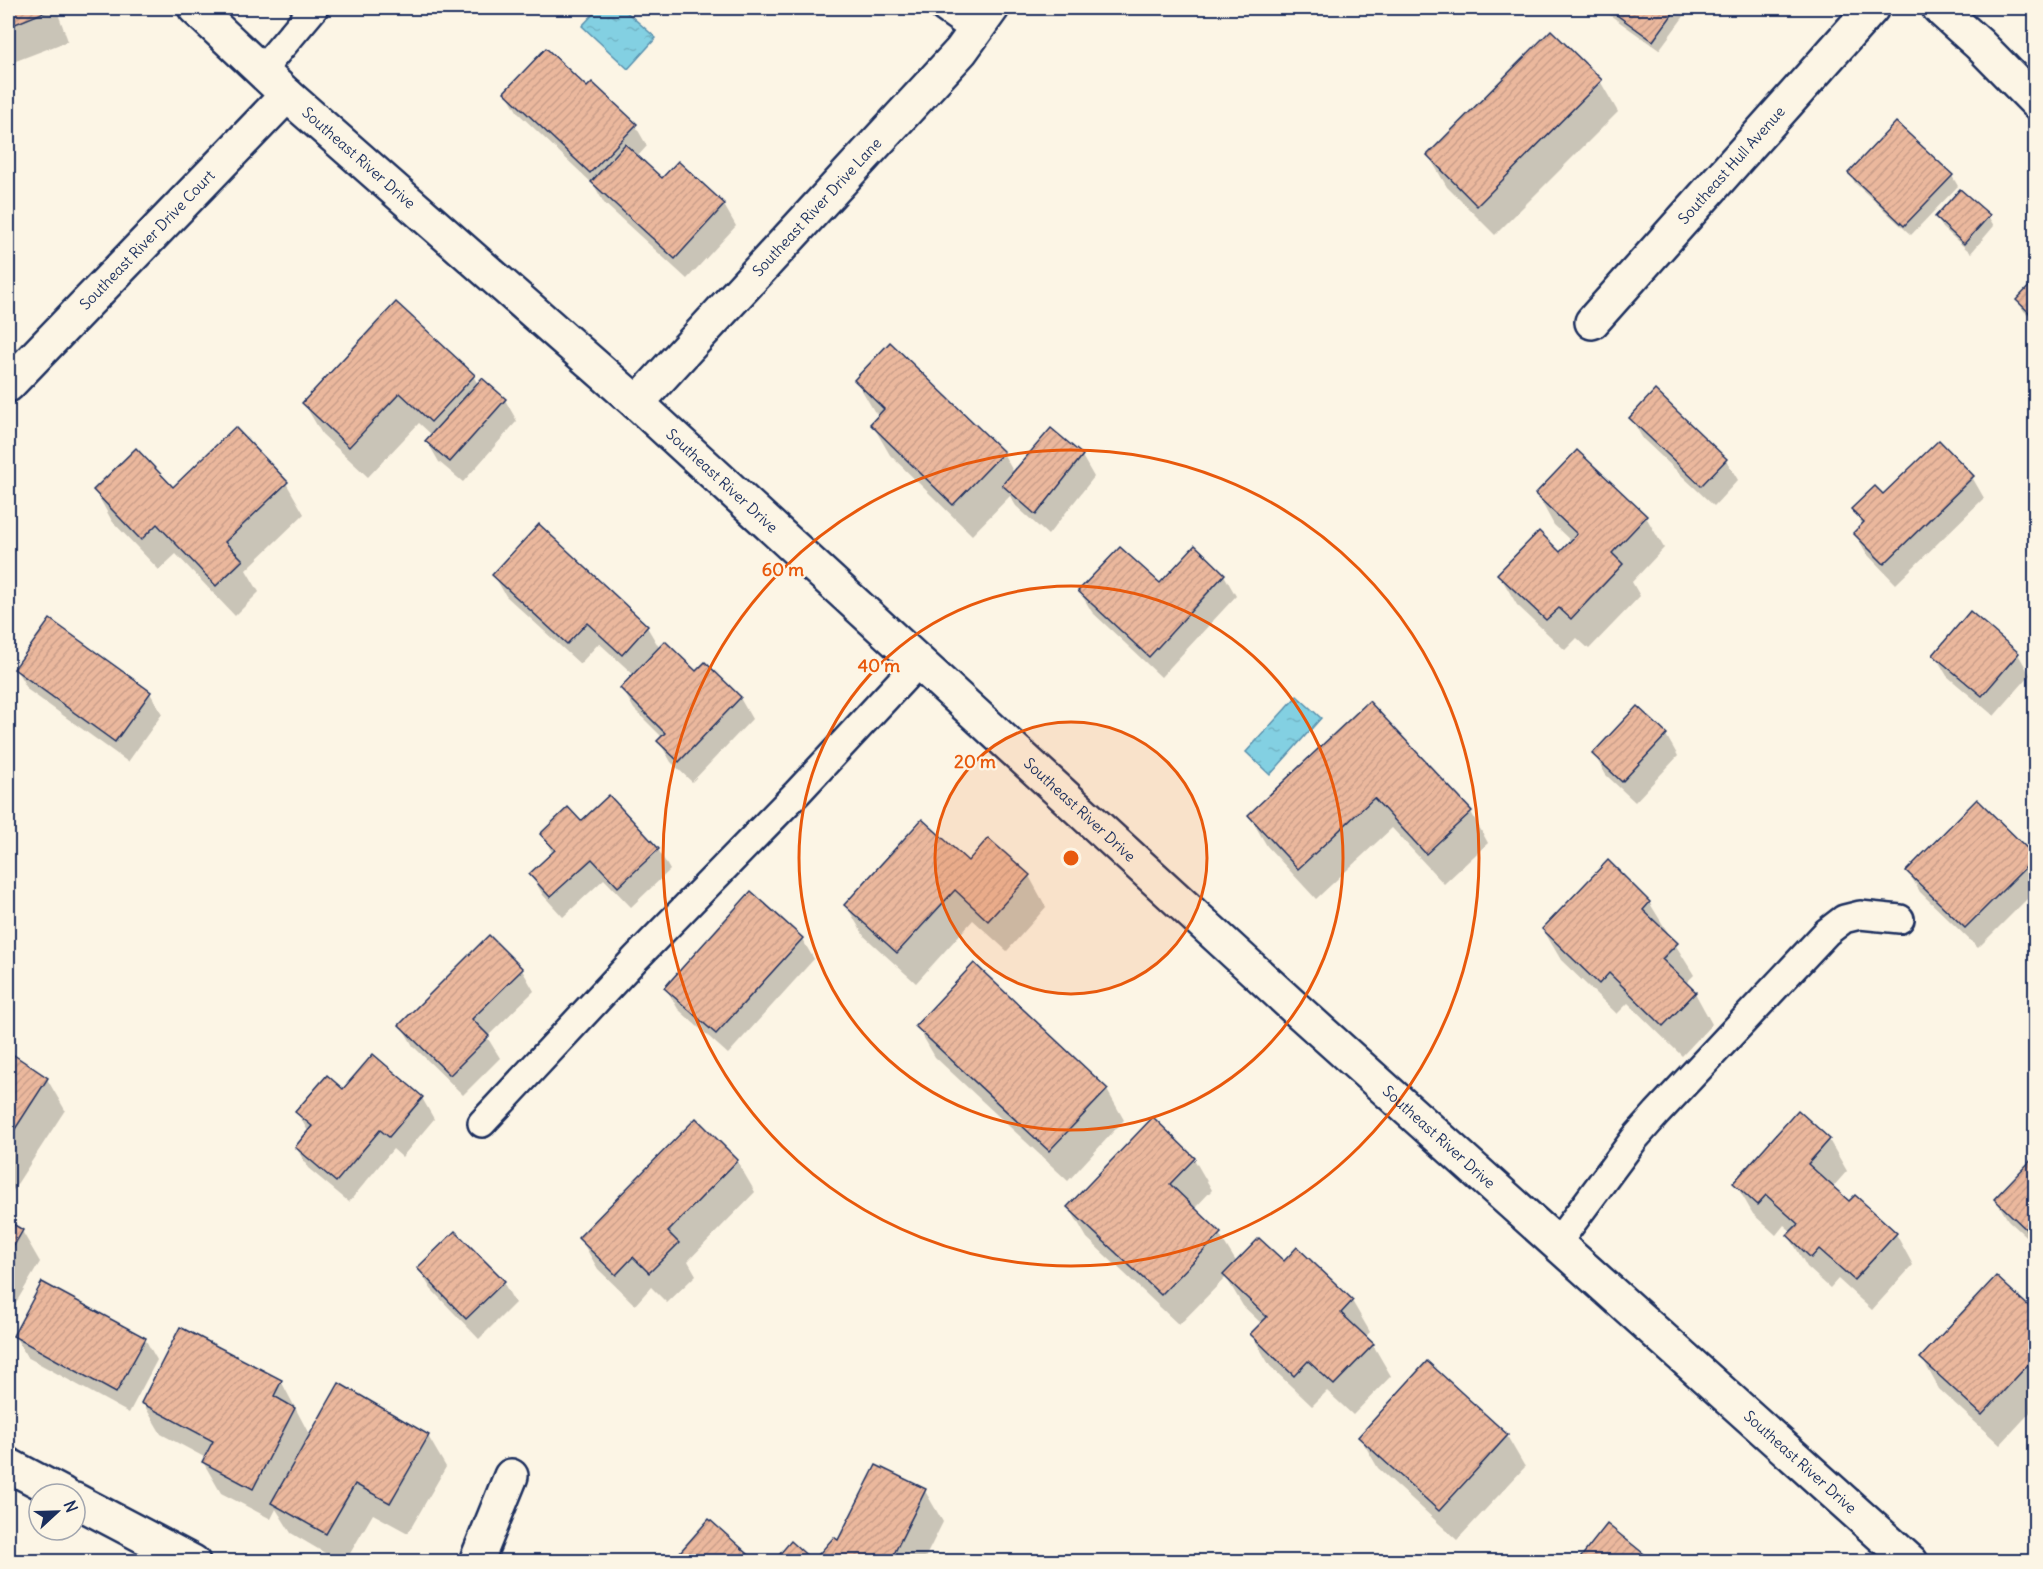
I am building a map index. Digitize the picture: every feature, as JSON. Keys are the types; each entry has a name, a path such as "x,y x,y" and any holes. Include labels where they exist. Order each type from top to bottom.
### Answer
{"street":[{"name":"Southeast River Drive","path":"195,8 287,95 637,403 1295,1008 1911,1562"},
{"name":"Southeast Hull Avenue","path":"1592,322 1872,8"},
{"path":"1939,8 1979,44 2036,102"},
{"name":"Southeast River Drive Lane","path":"637,403 961,51 984,19"},
{"name":"Southeast River Drive Court","path":"8,385 287,95"},
{"path":"8,1465 40,1482"},
{"path":"476,1562 511,1476"},
{"path":"87,1506 193,1562"}],"lane":[{"path":"261,71 314,8"},
{"path":"944,8 984,19"},
{"path":"482,1123 636,957 797,793 919,662"},
{"path":"1557,1243 1650,1121 1827,932 1844,919 1860,915 1900,919"}],"water":[{"path":"599,8 622,8 656,38 628,69 582,26"},
{"path":"1297,696 1321,718 1270,775 1246,752"}],"building":[{"path":"8,8 51,8 52,9 8,27"},
{"path":"1607,8 1677,8 1653,41"},
{"path":"1551,30 1602,80 1477,206 1427,155"},
{"path":"546,48 587,87 592,82 637,124 590,173 504,92"},
{"path":"1896,122 1953,175 1904,226 1848,173"},
{"path":"625,144 662,178 678,161 725,204 675,259 591,182"},
{"path":"1960,189 1990,215 1964,244 1935,217"},
{"path":"2036,279 2036,319 2016,300"},
{"path":"396,302 475,375 431,422 400,393 349,447 302,403"},
{"path":"890,342 1004,452 953,505 870,424 884,409 854,380"},
{"path":"482,378 506,399 450,462 425,441"},
{"path":"1655,390 1727,459 1701,486 1629,418"},
{"path":"235,427 288,482 225,542 243,560 216,586 157,524 141,540 93,490 136,448 173,487"},
{"path":"1051,428 1083,455 1036,515 1002,485"},
{"path":"1939,440 1974,476 1884,564 1853,533 1864,522 1851,509 1875,486 1883,494"},
{"path":"1577,450 1647,516 1612,553 1623,564 1571,619 1559,608 1546,620 1497,574 1539,531 1560,552 1577,534 1535,494"},
{"path":"539,524 648,626 622,655 587,623 567,644 492,575"},
{"path":"1195,545 1225,574 1149,657 1078,591 1120,547 1160,583"},
{"path":"1970,611 2019,653 1982,696 1933,655"},
{"path":"50,619 151,692 115,742 14,669"},
{"path":"665,641 696,671 705,662 741,697 679,762 657,741 665,733 620,688"},
{"path":"1369,701 1472,811 1426,854 1374,798 1298,869 1248,815"},
{"path":"1637,706 1667,734 1622,782 1592,754"},
{"path":"609,795 659,849 618,887 592,859 550,897 529,874 555,850 540,834 568,807 581,821"},
{"path":"1977,799 2036,857 1965,928 1906,871"},
{"path":"922,819 968,861 988,838 1030,875 988,921 955,890 897,953 844,905"},
{"path":"1608,860 1650,902 1643,910 1678,943 1662,959 1696,992 1663,1026 1609,973 1599,984 1542,929"},
{"path":"751,891 803,938 716,1034 664,988"},
{"path":"489,935 523,969 472,1019 489,1036 450,1075 399,1025"},
{"path":"974,963 1108,1089 1049,1151 915,1026"},
{"path":"8,1051 48,1078 8,1140"},
{"path":"373,1054 423,1097 389,1137 380,1130 336,1182 295,1147 312,1126 295,1112 327,1075 343,1089"},
{"path":"1798,1110 1830,1139 1808,1164 1849,1201 1855,1195 1897,1233 1854,1280 1819,1249 1811,1258 1787,1235 1798,1224 1766,1195 1757,1205 1733,1183"},
{"path":"1153,1117 1195,1158 1170,1184 1221,1233 1161,1295 1067,1207"},
{"path":"696,1118 738,1160 668,1232 679,1243 649,1273 633,1257 616,1275 578,1238"},
{"path":"2036,1155 2036,1227 2030,1233 1994,1199"},
{"path":"8,1221 23,1230 8,1256"},
{"path":"455,1231 505,1281 466,1319 417,1268"},
{"path":"1259,1238 1284,1261 1297,1247 1353,1300 1341,1313 1374,1344 1334,1385 1308,1361 1294,1376 1250,1334 1267,1317 1223,1275"},
{"path":"1996,1276 2036,1313 2036,1356 1982,1415 1920,1358"},
{"path":"42,1282 146,1338 116,1393 13,1336"},
{"path":"180,1327 282,1380 274,1396 295,1408 253,1489 202,1462 213,1441 141,1403"},
{"path":"1427,1361 1508,1435 1439,1511 1358,1437"},
{"path":"339,1383 429,1435 390,1503 355,1484 326,1534 271,1503"},
{"path":"876,1465 926,1489 890,1562 773,1562 791,1541 813,1561 834,1537 838,1540"},
{"path":"709,1519 757,1562 690,1562 680,1552"},
{"path":"1607,1524 1654,1562 1577,1562"}]}
